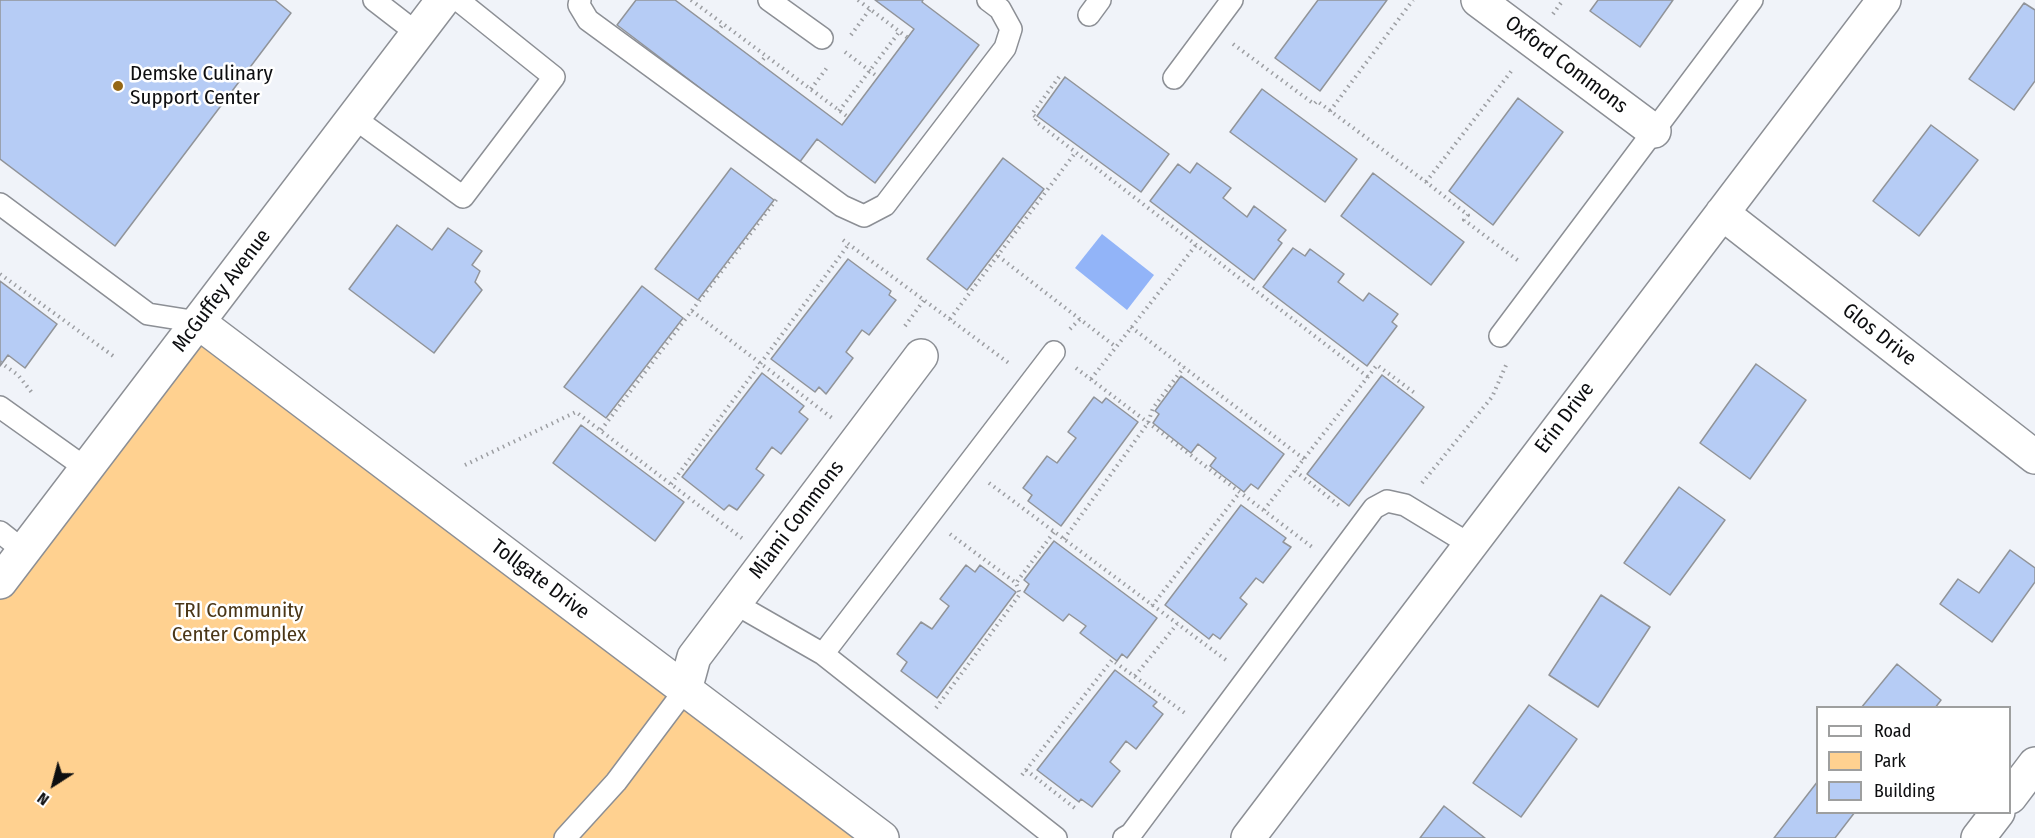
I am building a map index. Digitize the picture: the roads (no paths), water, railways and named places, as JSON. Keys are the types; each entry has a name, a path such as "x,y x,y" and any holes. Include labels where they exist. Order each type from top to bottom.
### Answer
{"street":[{"name":"McGuffey Avenue","path":"0,582 12,542 87,469 443,0"},
{"name":"Oxford Commons","path":"1478,0 1654,131"},
{"name":"Erin Drive","path":"1248,838 1884,0"},
{"name":"Glos Drive","path":"1722,213 2035,457"},
{"name":"Tollgate Drive","path":"198,322 882,838"},
{"name":"Miami Commons","path":"685,690 694,657 921,356"},
{"path":"2011,796 2035,764"},
{"path":"1978,838 1997,814"}],"lane":[{"path":"374,0 418,34"},
{"path":"354,118 464,198 554,77 458,0"},
{"path":"580,0 579,5 588,20 842,206 864,216 885,205 1005,48 1011,29 1000,9 988,0"},
{"path":"769,0 822,38"},
{"path":"1174,78 1232,0"},
{"path":"1502,333 1752,0"},
{"path":"0,204 148,314 198,322"},
{"path":"823,654 1054,352"},
{"path":"0,407 87,469"},
{"path":"1124,838 1131,834 1374,508 1387,501 1404,505 1441,525 1469,544"},
{"path":"734,603 823,654 1056,838"},
{"path":"565,838 616,782 685,690"}],"water":[{"path":"1102,234 1154,275 1127,310 1075,268"}],"place":[{"name":"Demske Culinary Support Center","path":"118,86"}],"park label":[{"name":"TRI Community Center Complex","path":"239,623"}]}
